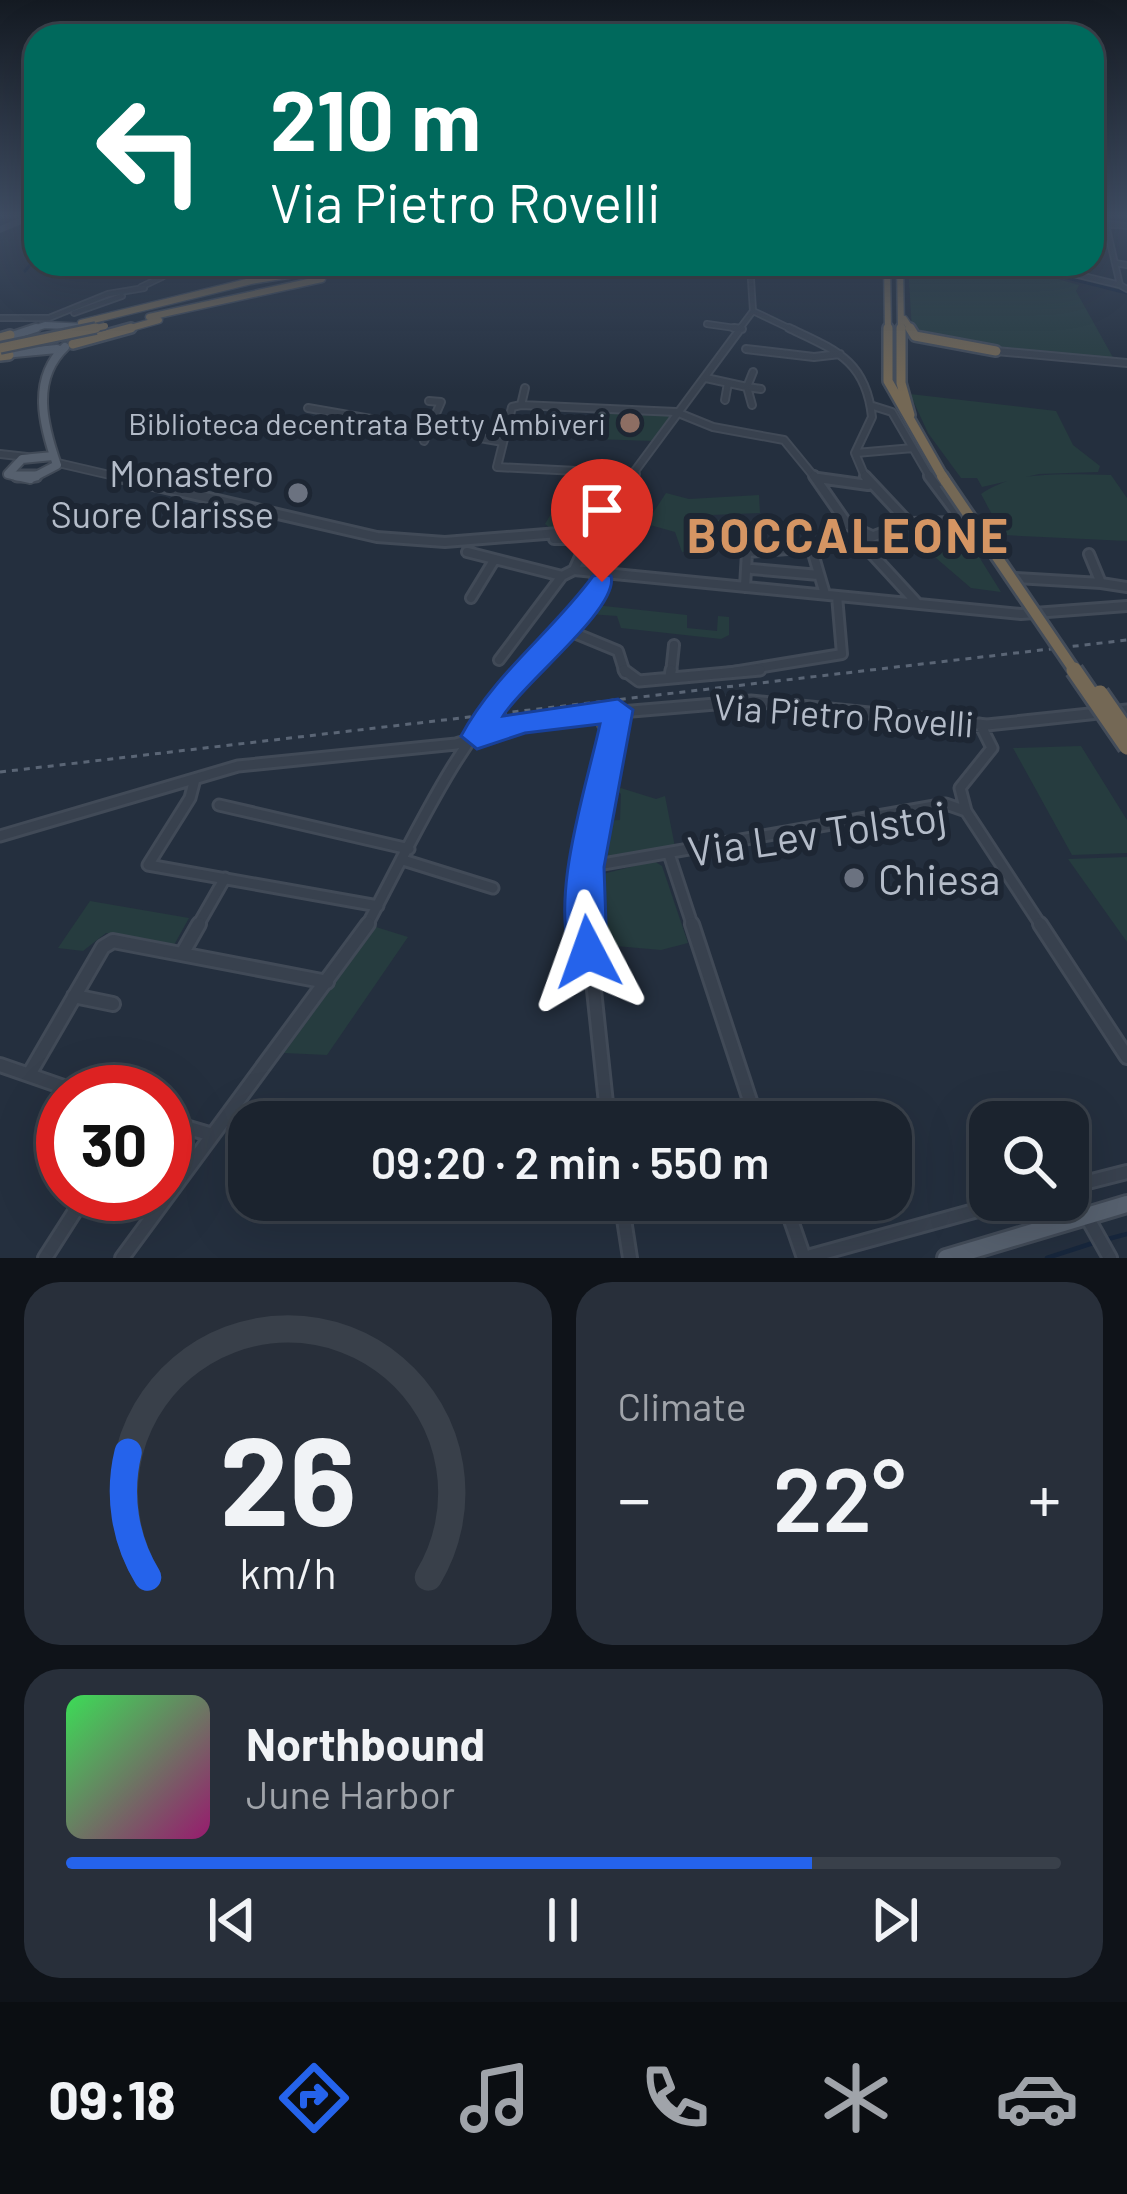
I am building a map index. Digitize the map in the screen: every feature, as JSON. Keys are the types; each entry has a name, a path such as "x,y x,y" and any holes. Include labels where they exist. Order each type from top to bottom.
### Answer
{"highway":[{"path":"74,320 289,276"},
{"path":"69,345 319,276"},
{"path":"4,347 319,276"},
{"path":"887,276 888,381 894,400 1120,725 1127,759"},
{"path":"900,276 907,409 950,482"},
{"path":"104,325 227,302"},
{"path":"901,313 913,334 996,351"}],"main road":[{"path":"4,347 45,325 74,320 90,331 50,358 42,381"},
{"path":"4,347 69,345"},
{"path":"4,347 30,360 42,381 48,436 56,459 48,473 17,479 8,474 12,465 32,456 48,436"},
{"path":"32,456 56,459"},
{"path":"1089,1214 1127,1204"},
{"path":"946,1258 1066,1221"}],"street":[{"path":"1118,275 1120,285"},
{"path":"0,318 51,318 164,276"},
{"path":"56,459 79,471 376,536 445,542 589,540 742,329 753,311 751,276"},
{"path":"1083,276 1127,289"},
{"path":"74,320 115,295 161,277"},
{"path":"753,311 844,354 873,406 870,437 855,453"},
{"path":"707,324 742,329"},
{"path":"746,350 814,357 844,354"},
{"path":"996,351 1127,363"},
{"path":"1093,360 1111,368"},
{"path":"752,405 747,387 753,372"},
{"path":"706,378 761,389"},
{"path":"725,400 728,383"},
{"path":"520,405 526,388"},
{"path":"424,441 441,402 429,400"},
{"path":"873,406 891,410 964,523"},
{"path":"636,474 497,467 512,407 680,413 713,427 784,440 847,524 872,536"},
{"path":"308,408 503,442"},
{"path":"855,453 913,448"},
{"path":"855,453 869,485 909,523"},
{"path":"0,454 32,456"},
{"path":"0,454 12,465"},
{"path":"48,473 79,471"},
{"path":"816,478 869,485"},
{"path":"574,570 574,541 582,527 610,509"},
{"path":"745,587 748,552 812,550 860,541 909,523 964,523 983,530 1042,615"},
{"path":"582,527 592,530"},
{"path":"860,541 918,604"},
{"path":"812,550 825,595"},
{"path":"467,552 562,576"},
{"path":"1089,554 1101,583"},
{"path":"471,598 493,562"},
{"path":"752,569 819,574"},
{"path":"500,660 562,576 574,570 598,578 612,573 1042,615 1127,606"},
{"path":"122,1258 208,1134 329,982 378,906 452,766 477,736 501,694 567,630 598,578"},
{"path":"1016,578 1127,587"},
{"path":"567,630 618,651 631,679 780,668 841,651 838,595"},
{"path":"670,677 674,645"},
{"name":"Via Pietro Rovelli","path":"0,836 238,766 456,743 618,710 751,701 980,724 1120,725"},
{"path":"606,1101 586,931 586,867 609,725 618,710"},
{"path":"980,724 992,741"},
{"name":"Via Lev Tolstoj","path":"966,811 960,788 998,724"},
{"path":"195,779 190,799 146,863 378,906"},
{"name":"Via Lev Tolstoj","path":"586,867 946,804 966,811"},
{"path":"219,805 406,855 494,889"},
{"path":"966,811 1127,1057"},
{"path":"669,854 750,1101"},
{"path":"182,954 225,878"},
{"path":"31,1071 104,947 118,940 329,982"},
{"path":"74,996 113,1004"},
{"path":"0,1065 31,1071 36,1078"},
{"path":"192,1129 208,1134"},
{"path":"1089,1181 1127,1172"},
{"path":"794,1221 811,1258 832,1246 969,1211"},
{"path":"1089,1220 1110,1258"},
{"path":"45,1258 69,1221"},
{"path":"624,1221 630,1258"}],"green space":[{"path":"909,276 1048,276 1079,285 1076,291 1115,361 991,347 912,331"},
{"path":"910,394 1056,411 1073,445 1100,466 1098,472 1039,474 982,487 977,478 961,478 928,433"},
{"path":"596,410 672,414 652,441 594,439"},
{"path":"575,474 615,476 623,483 602,511 554,531 545,524"},
{"path":"1111,475 1127,498 1127,541 1003,535 981,494 1027,477"},
{"path":"666,493 689,499 759,495 760,513 688,516 690,521 736,519 751,549 682,552 675,532 650,525 637,537 604,527 612,516 651,516"},
{"path":"966,536 1001,592 971,588 915,540"},
{"path":"595,605 687,615 687,628 717,631 718,616 729,617 729,635 721,639 621,628 617,616 588,614"},
{"path":"1081,746 1127,820 1127,853 1072,855 1013,748"},
{"path":"608,784 656,799 665,796 675,847 607,860 598,857 600,821 620,820 621,794"},
{"path":"1127,857 1127,942 1068,859"},
{"path":"654,861 662,866 688,943 661,950 593,944 595,876"},
{"path":"90,901 189,918 174,945 106,933 83,951 58,948"},
{"path":"376,927 408,937 327,1055 284,1053"}],"waterway":[{"path":"407,277 415,276"},
{"path":"1059,276 1127,293"},
{"path":"1108,1239 1127,1234"},
{"path":"1047,1258 1093,1243"}],"railway":[{"path":"0,772 1127,640"}],"place":[{"name":"Biblioteca decentrata Betty Ambiveri","path":"630,423"},
{"name":"Monastero Suore Clarisse","path":"298,493"},
{"name":"Chiesa","path":"854,878"}],"district":[{"name":"BOCCALEONE","path":"849,534"}],"route":[{"path":"588,952 586,867 618,710 525,722 477,736 501,694 567,630 602,582"}]}
